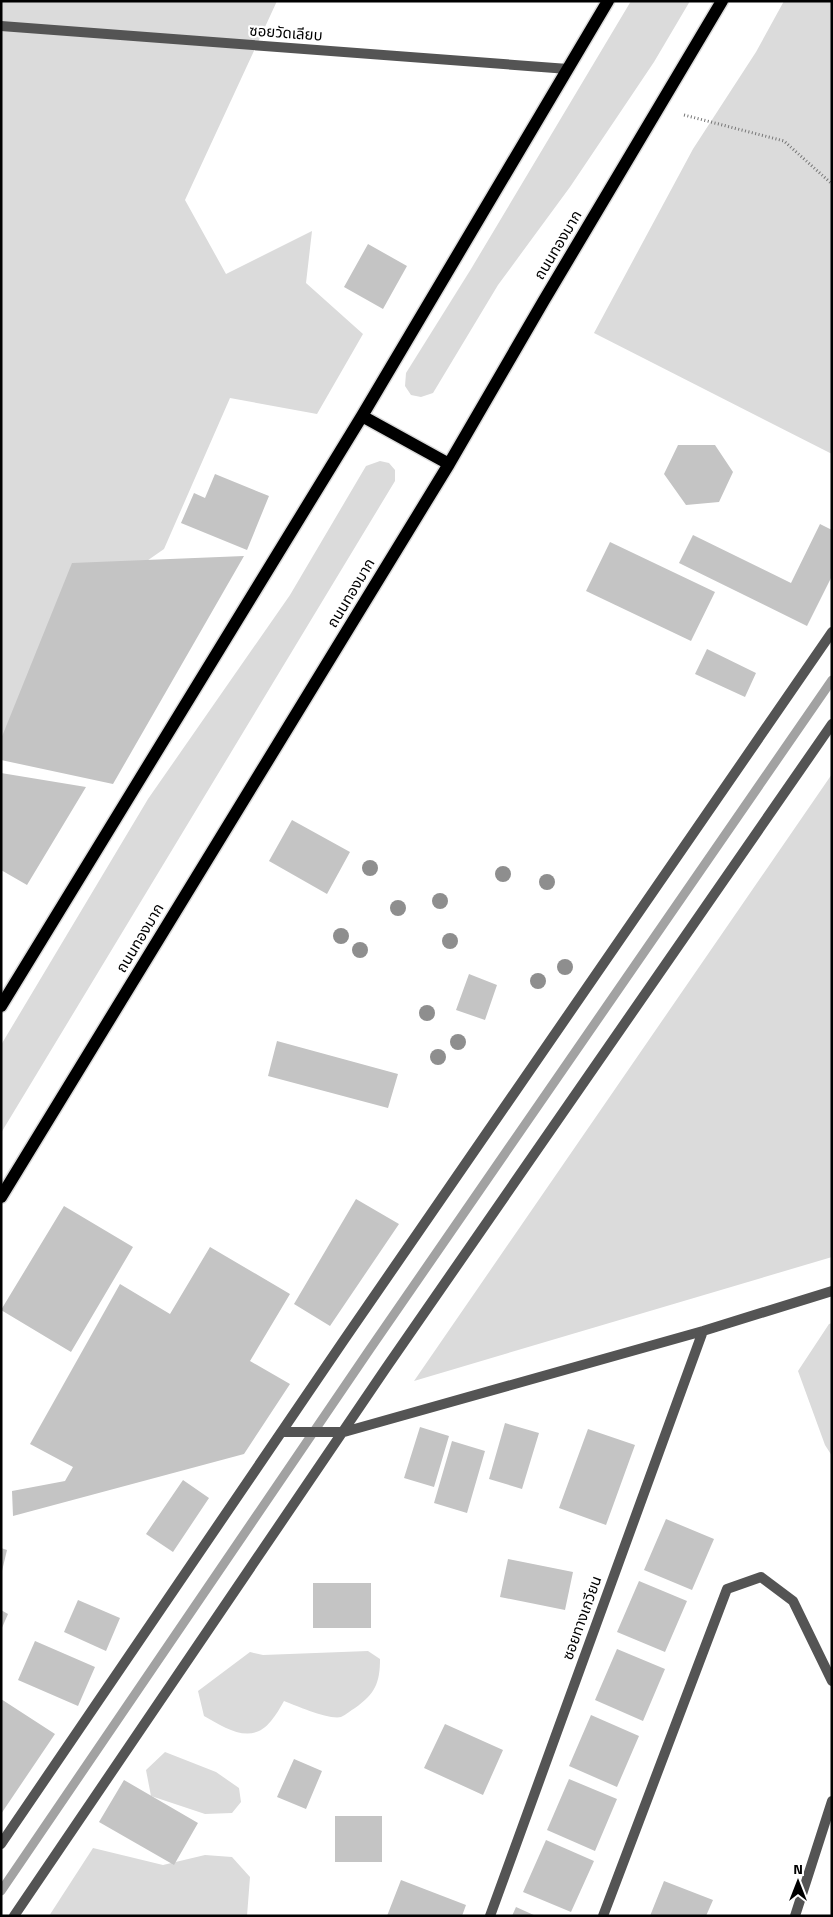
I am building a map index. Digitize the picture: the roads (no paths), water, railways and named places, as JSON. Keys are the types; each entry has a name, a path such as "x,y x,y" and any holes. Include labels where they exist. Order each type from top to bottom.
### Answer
{"main road":[{"path":"1,1006 362,416 608,1"},
{"name":"ถนนทองมาก","path":"1,1197 449,464 553,284 722,1"},
{"path":"362,416 449,464"}],"street":[{"name":"ซอยวัดเลียบ","path":"1,26 568,69"},
{"path":"1,1844 832,632"},
{"path":"14,1916 344,1432 832,724"},
{"path":"282,1432 344,1432 703,1331 832,1292"},
{"name":"ซอยทางเกวียน","path":"490,1916 703,1331"},
{"path":"602,1916 728,1589 761,1577 793,1601 832,1680"},
{"path":"795,1916 832,1801"}],"waterway":[{"path":"1,1891 370,1349 832,680"}]}
